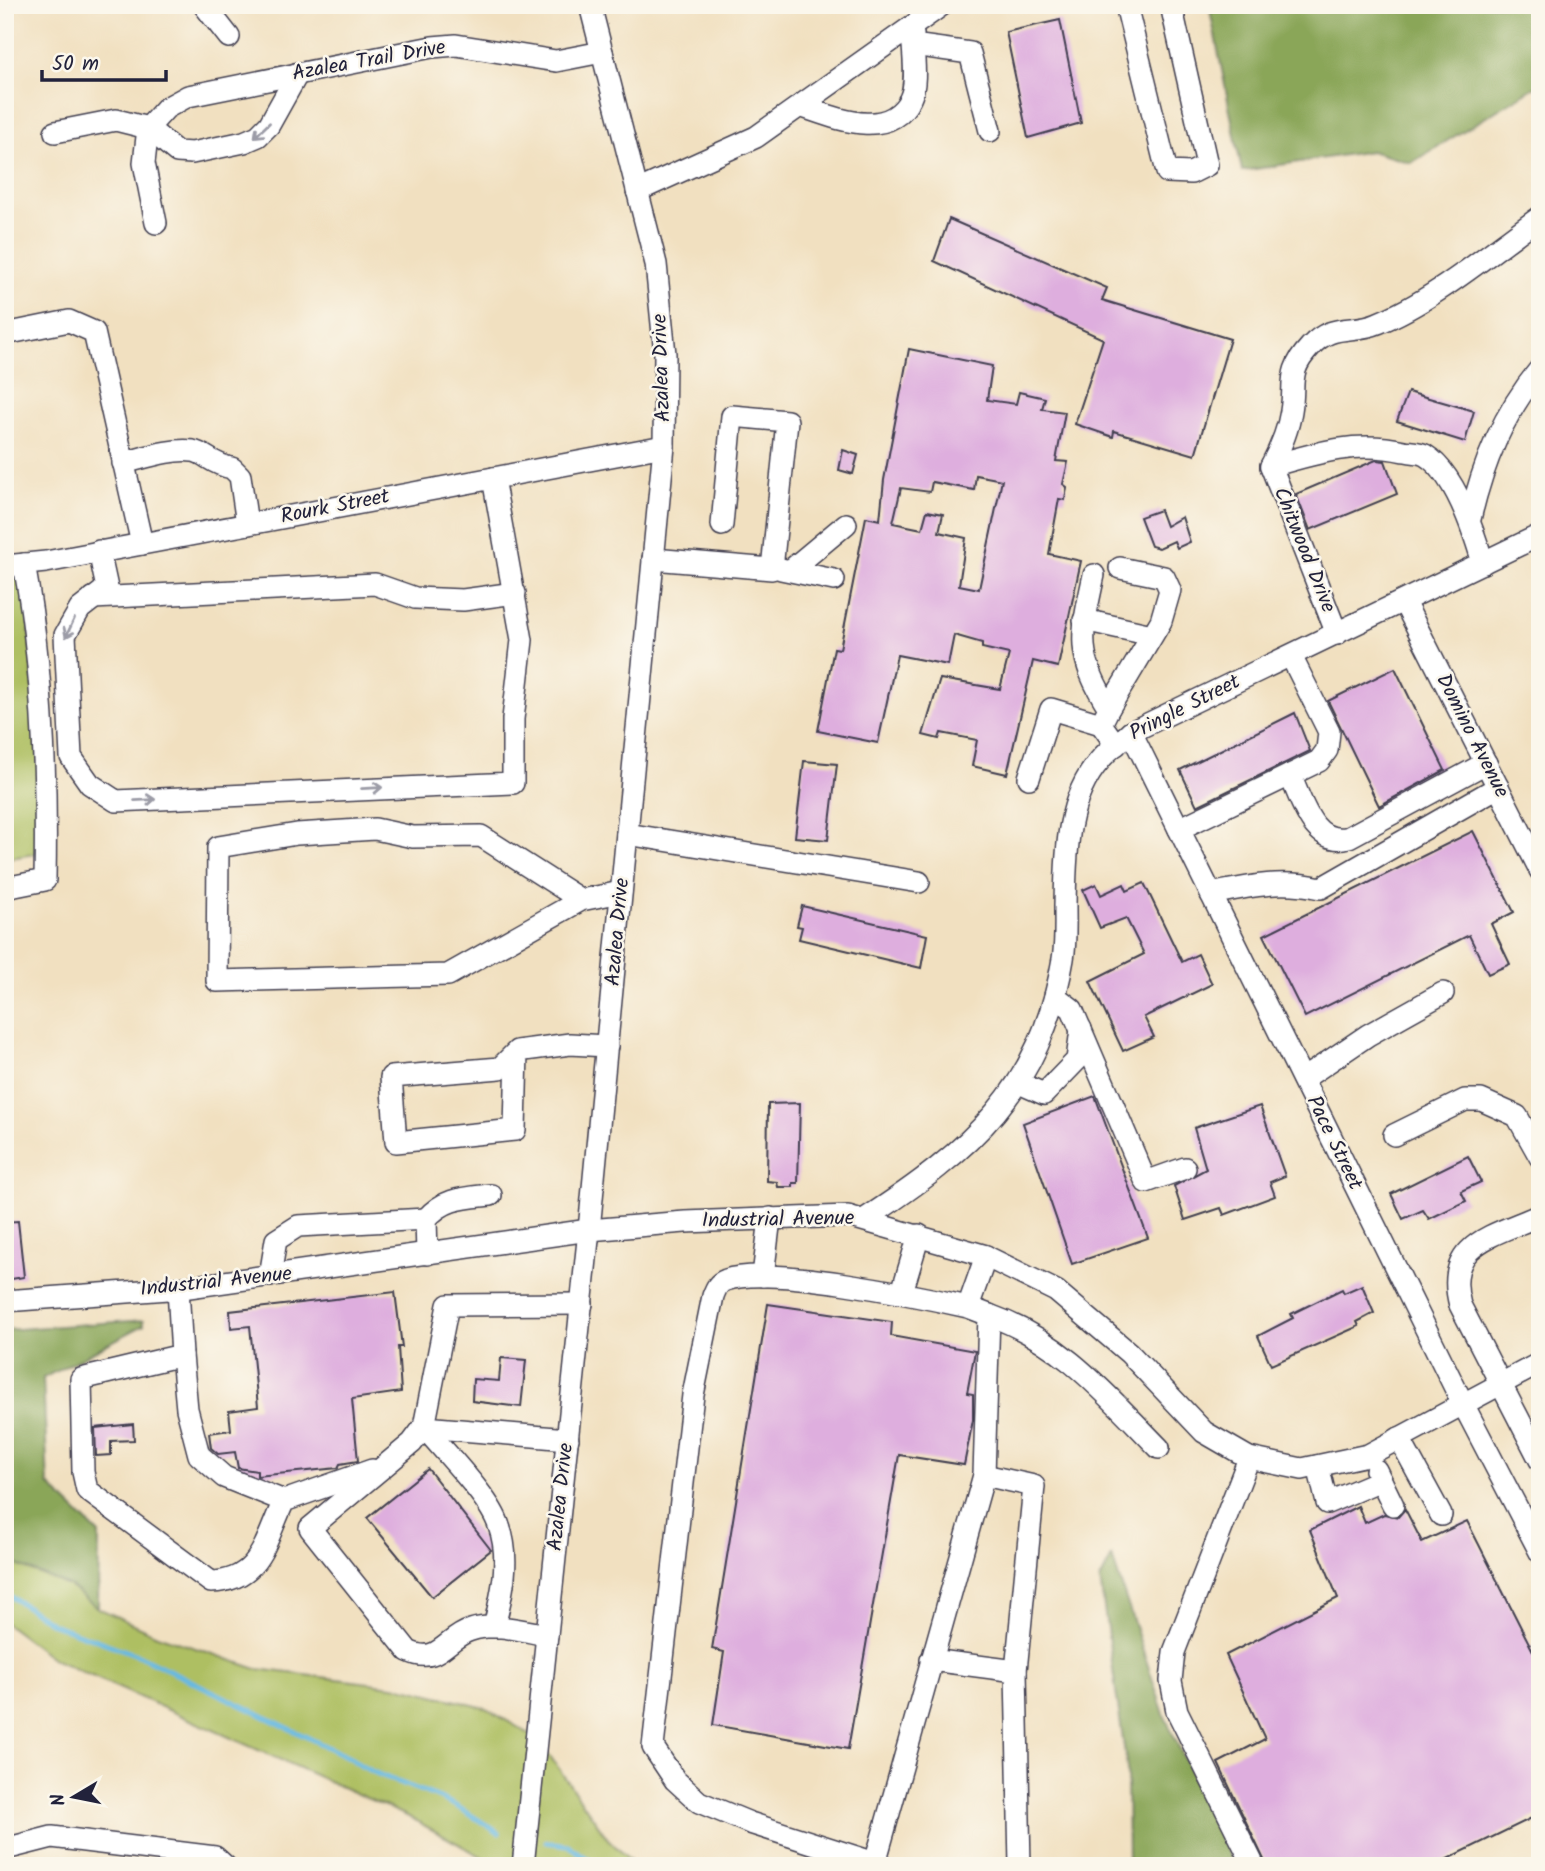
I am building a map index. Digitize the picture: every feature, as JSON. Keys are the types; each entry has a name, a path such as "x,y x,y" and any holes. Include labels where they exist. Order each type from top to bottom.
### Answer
{"street":[{"path":"204,5 229,37"},
{"name":"Azalea Drive","path":"523,1866 582,1304 664,446 664,341 656,264 590,5"},
{"path":"637,191 755,137 913,35 942,5"},
{"path":"1126,5 1167,172 1191,173 1206,165 1171,5"},
{"path":"803,107 849,122 875,124 897,116 911,98 913,35"},
{"path":"913,35 970,53 990,131"},
{"name":"Azalea Trail Drive","path":"148,128 166,108 187,96 396,52 444,46 556,61 602,52"},
{"path":"55,132 116,120 148,128 177,152 192,153 244,142 257,136 269,125 298,73"},
{"path":"148,128 144,163 156,223"},
{"path":"1271,466 1281,447 1292,409 1291,376 1310,346 1335,328 1377,324 1431,293 1540,217"},
{"path":"5,334 69,321 94,332 142,544"},
{"path":"1470,519 1478,483 1494,438 1522,390 1540,369"},
{"path":"722,525 732,416 787,421 782,569"},
{"name":"Rourk Street","path":"15,565 142,544 664,446"},
{"path":"1271,466 1350,446 1385,446 1425,455 1448,480 1470,519 1483,563"},
{"path":"123,463 163,453 195,451 217,466 232,468 240,476 247,524"},
{"name":"Chitwood Drive","path":"1271,466 1337,634"},
{"path":"99,551 107,588 80,608 65,635 71,757 90,784 116,801 513,783 513,719 522,640 493,478"},
{"path":"782,569 846,524"},
{"name":"Pringle Street","path":"865,1219 927,1179 985,1128 1027,1072 1050,1017 1064,957 1066,853 1072,816 1083,788 1099,760 1124,738 1540,535"},
{"path":"653,559 782,569 834,580"},
{"path":"5,888 45,880 46,800 34,618 15,565"},
{"path":"1029,778 1051,709 1105,716 1152,635 1170,590 1164,577 1119,568"},
{"name":"Pace Street","path":"1094,575 1084,620 1083,656 1105,716 1124,738 1179,828 1462,1402 1540,1552"},
{"path":"93,598 375,584 415,598 463,600 515,593"},
{"name":"Domino Avenue","path":"1404,602 1540,870"},
{"path":"1084,620 1152,635"},
{"path":"1179,828 1319,761 1327,750 1329,732 1291,656"},
{"path":"1290,775 1314,825 1327,838 1336,840 1349,837 1486,763"},
{"path":"1211,894 1270,881 1295,882 1321,888 1498,787"},
{"path":"581,901 481,836 413,837 375,829 297,834 218,847 217,981 448,975 581,901 621,892"},
{"path":"627,834 919,882"},
{"path":"1303,1079 1368,1035 1443,993"},
{"path":"1055,996 1072,1009 1146,1182 1185,1168"},
{"path":"1019,1083 1044,1094 1077,1059 1081,1028"},
{"path":"517,1051 515,1130 396,1142 391,1077 500,1068 517,1051 570,1044 607,1046"},
{"path":"1394,1135 1465,1101 1481,1100 1517,1116 1540,1157"},
{"path":"270,1276 276,1240 298,1226 426,1219 446,1200 491,1195"},
{"path":"1540,1215 1485,1239 1463,1256 1456,1269 1455,1288 1460,1306 1540,1460"},
{"name":"Industrial Avenue","path":"5,1301 178,1288 589,1230 770,1218 848,1216 986,1256 1056,1291 1129,1353 1204,1432 1249,1458 1302,1469 1368,1455 1462,1402 1540,1363"},
{"path":"763,1276 770,1218"},
{"path":"426,1219 426,1254"},
{"path":"902,1292 919,1235"},
{"path":"968,1307 986,1256"},
{"path":"989,1315 984,1475 877,1864 750,1823 699,1802 676,1780 653,1747 693,1395 713,1296 718,1284 728,1279 763,1276 902,1292 968,1307 1020,1326 1059,1350 1158,1448"},
{"path":"178,1288 187,1409 199,1455 224,1477 284,1501 384,1466"},
{"path":"547,1635 494,1627 469,1630 431,1656 421,1657 408,1651 310,1528 412,1443 424,1427 447,1305 582,1304"},
{"path":"182,1355 81,1379 83,1472 87,1490 211,1582 232,1581 254,1567 284,1501"},
{"path":"424,1427 568,1439"},
{"path":"424,1427 488,1505 499,1525 505,1576 494,1627"},
{"path":"1399,1438 1441,1515"},
{"path":"1368,1455 1393,1505"},
{"path":"1249,1458 1174,1652 1171,1681 1177,1711 1254,1866"},
{"path":"1318,1466 1327,1503 1381,1480"},
{"path":"984,1475 1034,1486 1016,1671 1020,1866"},
{"path":"931,1660 1016,1671"},
{"path":"5,1849 52,1837 215,1857 225,1866"}],"green space":[{"path":"1209,5 1540,5 1540,84 1411,163 1371,151 1242,171"},
{"path":"24,564 46,852 5,859 5,566"},
{"path":"144,1320 144,1325 43,1378 48,1484 99,1534 98,1608 69,1586 5,1560 5,1330"},
{"path":"1112,1557 1165,1717 1234,1866 1128,1866 1127,1768 1100,1580"},
{"path":"5,1560 69,1586 98,1608 157,1635 257,1669 401,1687 485,1708 538,1739 608,1839 636,1866 491,1866 488,1860 407,1816 53,1659 5,1623"}],"building":[{"path":"1060,20 1081,123 1028,138 1006,32"},
{"path":"949,219 1107,288 1102,300 1230,339 1195,455 1114,431 1113,437 1075,424 1103,339 934,261"},
{"path":"909,349 992,366 987,400 1016,404 1019,392 1045,398 1042,409 1065,412 1056,461 1068,462 1063,484 1067,487 1065,500 1059,499 1049,554 1081,561 1058,667 1033,661 1007,774 972,766 977,740 941,733 939,739 923,735 940,679 1000,689 1009,654 982,648 982,643 954,635 948,665 897,655 878,743 818,731 834,648 840,649 866,517 880,520 884,480","holes":["976,475 1002,480 979,589 959,585 966,538 939,532 943,514 927,511 922,529 893,523 901,488 930,492 932,482 974,490"]},
{"path":"1408,392 1474,411 1465,442 1397,421"},
{"path":"843,450 858,455 853,474 839,470"},
{"path":"1376,460 1385,461 1397,494 1310,530 1296,494"},
{"path":"1160,510 1166,526 1182,517 1190,542 1177,548 1174,541 1159,548 1151,546 1140,517"},
{"path":"1395,668 1445,770 1379,806 1328,701"},
{"path":"1295,713 1310,751 1197,806 1180,770"},
{"path":"804,761 837,764 828,840 795,837"},
{"path":"1473,831 1514,912 1491,924 1510,964 1488,974 1469,935 1305,1017 1264,935"},
{"path":"1144,883 1182,962 1198,954 1212,984 1144,1017 1154,1037 1123,1051 1090,981 1144,954 1126,918 1100,928 1083,890 1096,884 1101,895 1124,884 1127,891"},
{"path":"802,906 927,935 921,968 799,939 802,927 797,926"},
{"path":"1095,1096 1148,1238 1072,1264 1023,1123"},
{"path":"800,1103 798,1183 793,1183 793,1187 778,1187 777,1182 767,1181 768,1104"},
{"path":"1260,1106 1285,1176 1270,1182 1275,1196 1224,1215 1221,1208 1185,1220 1174,1186 1206,1169 1194,1128"},
{"path":"1468,1156 1481,1182 1461,1191 1466,1201 1429,1219 1423,1210 1403,1219 1391,1194"},
{"path":"18,1221 24,1277 5,1280 5,1222"},
{"path":"1362,1285 1374,1313 1357,1322 1359,1326 1271,1365 1258,1336 1293,1318 1291,1314 1342,1289 1344,1293"},
{"path":"395,1292 402,1347 398,1347 401,1392 352,1399 358,1461 340,1464 338,1468 257,1476 257,1471 238,1468 235,1452 218,1454 211,1448 209,1433 231,1430 229,1411 258,1407 250,1326 231,1328 230,1311"},
{"path":"768,1304 892,1322 891,1336 975,1351 967,1393 973,1394 973,1420 964,1465 899,1455 848,1749 713,1725 724,1652 712,1649"},
{"path":"501,1358 526,1360 521,1407 472,1401 473,1379 499,1381"},
{"path":"133,1424 134,1440 111,1441 111,1455 96,1456 95,1428"},
{"path":"428,1469 491,1550 432,1597 367,1518"},
{"path":"1358,1506 1365,1523 1384,1514 1398,1517 1405,1509 1422,1542 1467,1521 1540,1665 1540,1814 1433,1866 1267,1866 1218,1763 1265,1739 1226,1655 1338,1598 1310,1530"}],"waterway":[{"path":"5,1593 53,1624 140,1656 352,1759 368,1770 449,1803 499,1833"},
{"path":"546,1842 568,1845 598,1866"}]}
